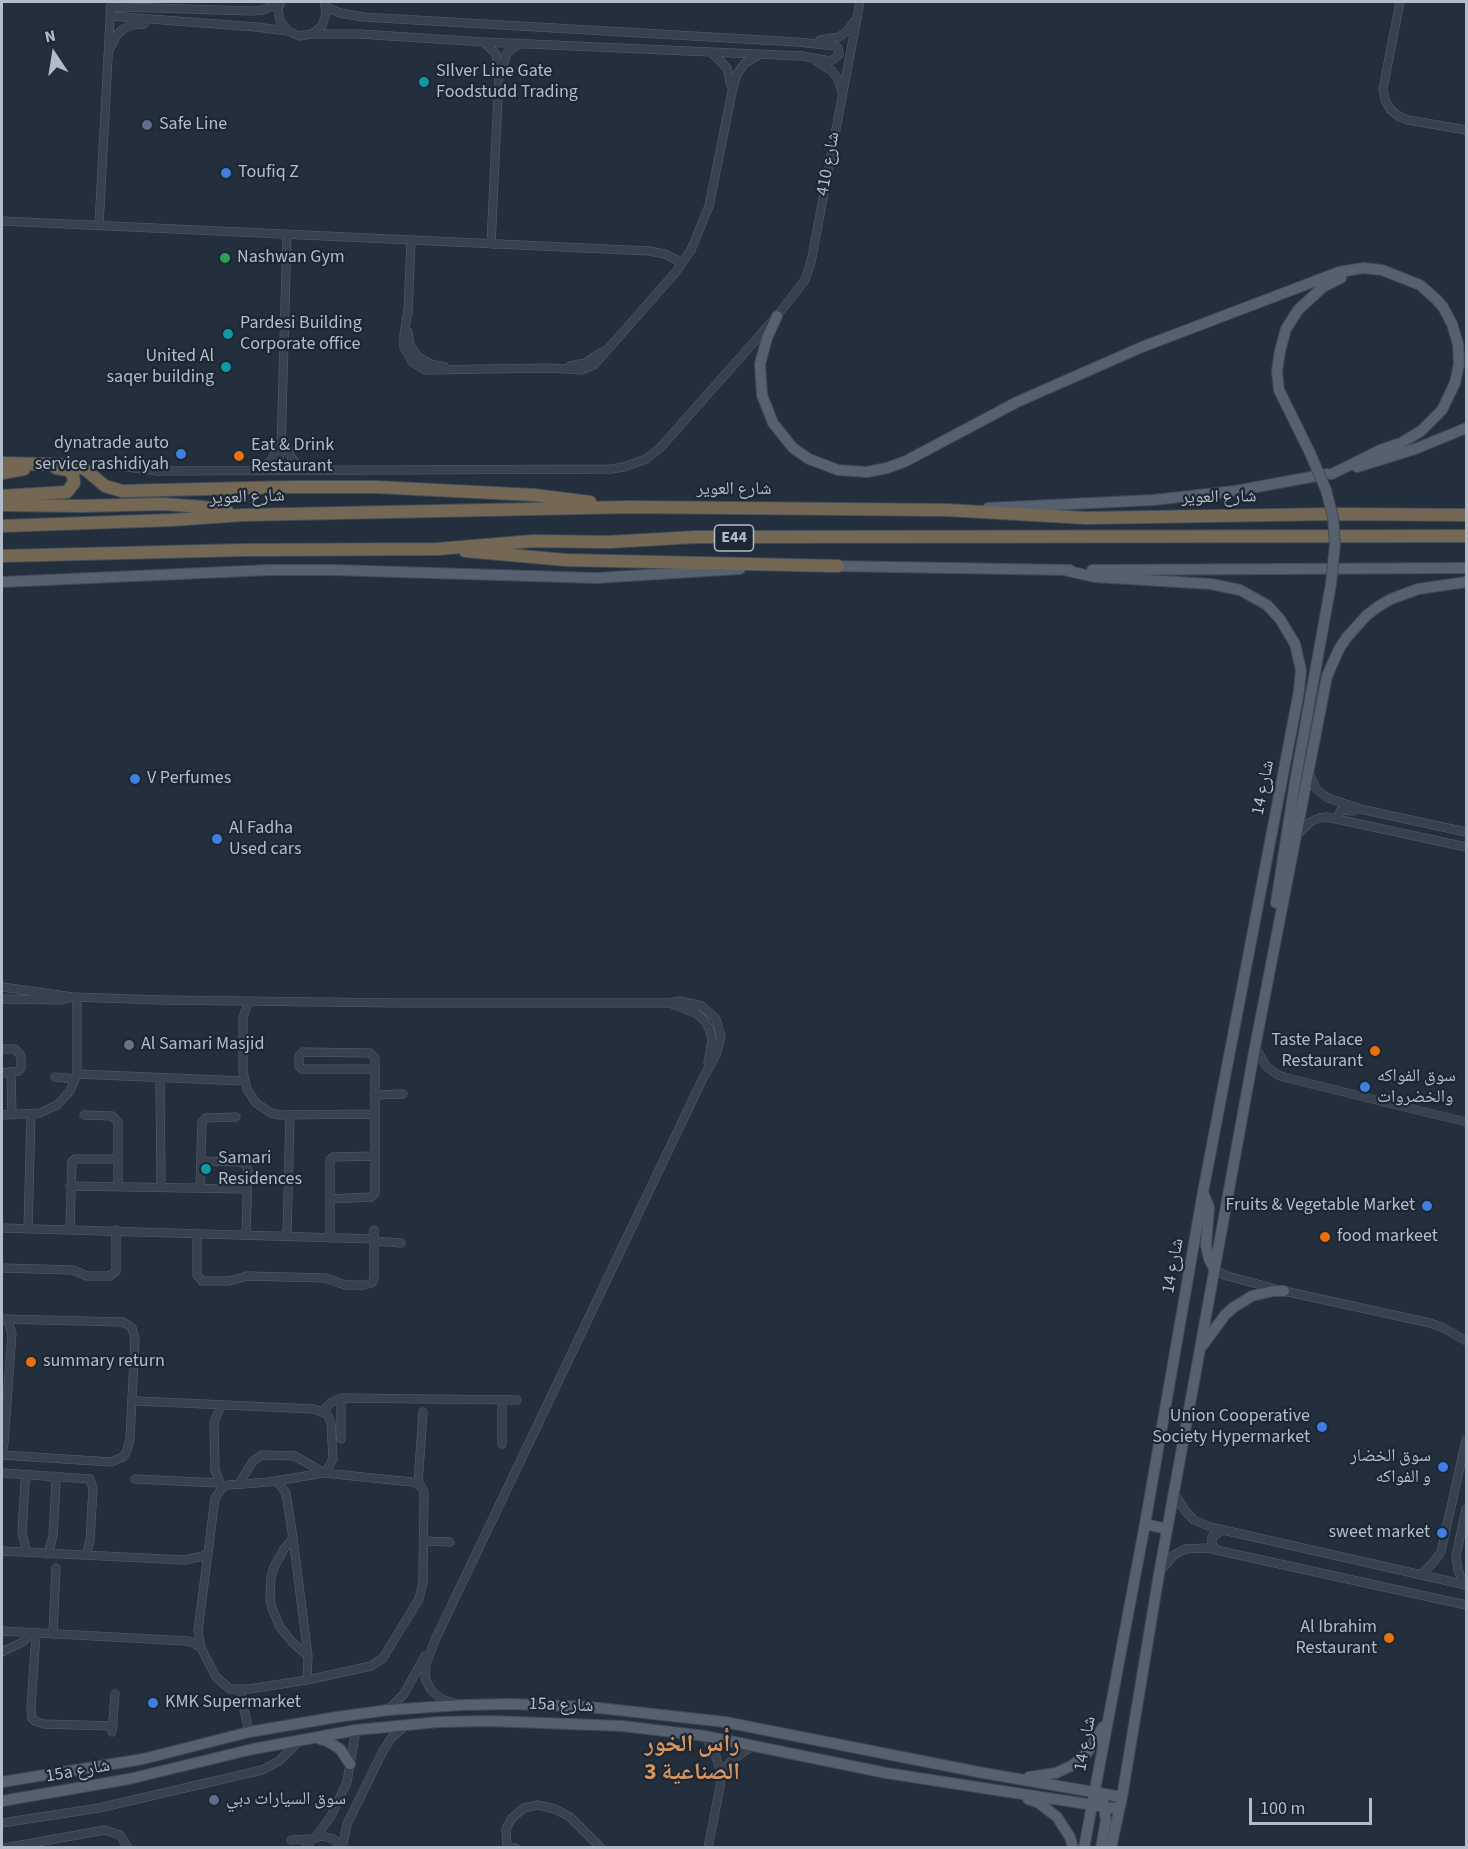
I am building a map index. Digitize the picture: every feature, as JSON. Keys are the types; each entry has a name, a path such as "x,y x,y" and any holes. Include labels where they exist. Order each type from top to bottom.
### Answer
{"highway":[{"path":"2,464 75,465 86,470 105,486 129,492 376,487 534,495 630,507"},
{"path":"2,473 32,468 64,468 71,472 74,479 73,486 64,493 2,496"},
{"path":"2,505 173,505 203,507 243,515"},
{"name":"شارع العوير","path":"2,526 243,515 630,507 947,510 1086,518 1334,514 1467,515"},
{"name":"شارع العوير","path":"2,556 242,550 437,549 533,541 609,542 696,537 1467,536"},
{"path":"437,549 566,560 838,566"}],"main road":[{"path":"777,316 767,338 760,364 762,394 773,423 793,448 809,459 838,470 867,471 887,468 906,461 1017,402 1099,365 1338,272 1373,268 1420,285 1429,292 1448,315 1456,334 1460,354 1455,383 1442,410 1421,432 1332,474"},
{"path":"1274,945 1275,909 1335,557 1333,516 1322,477 1280,390 1278,361 1286,329 1305,302 1333,282 1365,272 1399,276"},
{"path":"947,510 1153,500 1234,491 1332,474 1387,458 1467,428"},
{"path":"2,582 291,570 596,578 734,569 838,566 1064,570 1467,568"},
{"name":"شارع 14","path":"1064,570 1111,579 1221,585 1250,594 1274,612 1291,635 1300,662 1299,691 1203,1192 1145,1524 1084,1848"},
{"path":"1111,1848 1122,1797 1159,1574 1255,1047 1326,676 1339,649 1356,626 1379,606 1404,594 1432,586 1467,582"},
{"path":"1203,1192 1209,1207 1206,1246 1215,1270"},
{"path":"1201,1348 1234,1306 1252,1296 1284,1291"},
{"path":"1145,1524 1167,1529"},
{"name":"15a شارع","path":"2,1782 142,1759 249,1732 316,1720 388,1710 512,1704 590,1707 725,1722 1122,1797"},
{"path":"356,1730 361,1722 370,1718 443,1711 461,1705"},
{"path":"1002,1776 1047,1776 1065,1770 1087,1753 1107,1719"},
{"name":"15a شارع","path":"2,1801 129,1779 253,1749 356,1730 407,1725 500,1721 623,1726 705,1736 886,1773 1119,1809"},
{"path":"623,1726 640,1724 721,1731 726,1729 725,1722"},
{"path":"308,1738 327,1741 340,1749 350,1764"},
{"path":"993,1789 1028,1799 1049,1809 1064,1825 1073,1848"},
{"path":"1094,1792 1105,1807 1106,1820 1101,1848"}],"street":[{"path":"136,2 173,8"},
{"path":"111,9 122,7 257,10 280,2"},
{"path":"280,2 278,9 280,21 288,31"},
{"name":"شارع 410","path":"105,464 157,471 599,469 624,467 646,459 660,448 800,288 811,262 860,2"},
{"path":"1400,2 1383,89 1385,100 1398,116 1408,120 1467,130"},
{"path":"312,34 322,26 325,20 325,4"},
{"path":"108,50 117,35 128,27 136,24 172,22 256,27 288,31 299,36 360,34 483,42 788,55 831,61 839,55 838,48 835,46 797,42 355,16 340,13 325,4"},
{"path":"111,9 172,22"},
{"path":"99,225 111,9"},
{"path":"797,42 839,37 850,28 857,14"},
{"path":"483,42 495,54 500,75"},
{"path":"491,244 500,75 507,53 520,43"},
{"path":"711,53 727,68 732,92"},
{"path":"411,240 409,340 421,360 459,369 582,370 590,368 597,363 682,263 698,236 709,206 732,92 740,68 750,59 763,55"},
{"path":"788,55 819,62 828,67 838,79 842,94"},
{"path":"2,221 657,252 673,257 682,263"},
{"path":"275,470 281,456 287,235"},
{"path":"281,429 288,454 305,470"},
{"path":"262,470 276,451 281,429"},
{"path":"1309,773 1316,789 1328,798 1359,809 1467,832"},
{"path":"1340,819 1339,813 1345,809 1378,816 1390,815"},
{"path":"1297,836 1314,819 1328,817 1467,847"},
{"path":"2,987 75,997 162,1000 668,1003 680,1001 693,1002 710,1011 716,1019 720,1028 720,1046 435,1640 404,1694 388,1710"},
{"path":"2,999 60,1000 75,997"},
{"path":"2,1115 31,1114 49,1110 70,1091 76,1077 75,997"},
{"path":"236,1000 243,1017"},
{"path":"249,1001 243,1017 244,1081 251,1097 263,1109 271,1113 290,1115 374,1114"},
{"path":"1255,1047 1266,1066 1278,1075 1467,1122"},
{"path":"2,1049 15,1049 20,1053 21,1068 16,1073 2,1073"},
{"path":"330,1199 373,1197 376,1191 375,1058 370,1053 303,1052 299,1056 299,1066 302,1069 375,1069"},
{"path":"11,1073 12,1115"},
{"path":"55,1077 244,1081"},
{"path":"160,1078 161,1187"},
{"path":"374,1095 404,1095"},
{"path":"28,1229 31,1114"},
{"path":"84,1115 115,1118 118,1126 117,1186"},
{"path":"288,1236 290,1115"},
{"path":"200,1188 202,1120 236,1117"},
{"path":"330,1238 329,1164 331,1158 375,1156"},
{"path":"70,1229 70,1165 73,1160 118,1159"},
{"path":"201,1161 243,1162 248,1167 246,1235"},
{"path":"70,1186 247,1189"},
{"path":"2,1228 330,1238 374,1237 400,1243"},
{"path":"2,1268 73,1270 87,1276 111,1276 116,1271 116,1230"},
{"path":"197,1233 197,1275 202,1281 229,1281 247,1276 326,1278 345,1285 369,1285 374,1279 374,1237"},
{"path":"1215,1270 1227,1276 1284,1291 1430,1323 1467,1341"},
{"path":"4,1319 123,1322 132,1328 135,1339 130,1438 123,1457 111,1462 2,1454 12,1333 4,1319"},
{"path":"341,1398 341,1439"},
{"path":"322,1411 341,1398 517,1400"},
{"path":"502,1400 502,1444"},
{"path":"136,1401 322,1411 331,1423 333,1459 330,1467 324,1473"},
{"path":"221,1406 214,1422 215,1470 220,1485 215,1498 198,1631 201,1648 220,1682 230,1689 240,1690 365,1669 383,1658 421,1594 424,1492 418,1484 423,1413"},
{"path":"1421,1574 1441,1552 1467,1440"},
{"path":"239,1484 253,1461 261,1455 295,1456 324,1473"},
{"path":"2,1473 85,1478 92,1482 90,1540 86,1556"},
{"path":"135,1479 228,1485 277,1481 324,1473 418,1484"},
{"path":"27,1552 22,1533 25,1485 28,1474"},
{"path":"48,1554 53,1536 56,1484 53,1476"},
{"path":"277,1481 286,1493 293,1538 308,1656 307,1680"},
{"path":"1174,1493 1179,1503 1194,1520 1221,1531 1465,1585"},
{"path":"1465,1585 1458,1570 1456,1556 1467,1509"},
{"path":"1219,1550 1211,1541 1214,1534 1221,1531"},
{"path":"293,1538 274,1568 270,1598 279,1627 308,1656"},
{"path":"423,1541 450,1542"},
{"path":"1159,1574 1165,1563 1174,1555 1185,1549 1196,1547 1219,1550 1467,1605"},
{"path":"2,1551 185,1560 208,1555"},
{"path":"53,1634 56,1568"},
{"path":"2,1631 187,1641 201,1648"},
{"path":"2,1652 23,1642 34,1633"},
{"path":"34,1633 31,1691 32,1718 35,1721 44,1724 113,1729 115,1694"},
{"path":"435,1640 426,1664 427,1684 436,1695 461,1705"},
{"path":"240,1690 249,1732"},
{"path":"341,1848 347,1824 383,1751 392,1737 407,1725"},
{"path":"305,1848 331,1816 340,1799 347,1782 356,1730"},
{"path":"705,1736 715,1754 721,1773 708,1848"},
{"path":"2,1823 99,1808 262,1770 279,1761 292,1746 308,1738"},
{"path":"721,1773 732,1760 754,1745"},
{"path":"516,1848 508,1848 506,1829 512,1818 524,1809 538,1805 555,1809 570,1817 601,1848"},
{"path":"5,1848 105,1830 120,1834 128,1848"},
{"path":"297,1848 291,1840 328,1836 334,1839 341,1848"}],"place":[{"name":"SIlver Line Gate Foodstudd Trading","path":"424,82"},
{"name":"Safe Line","path":"147,125"},
{"name":"Toufiq Z","path":"226,173"},
{"name":"Nashwan Gym","path":"225,258"},
{"name":"Pardesi Building Corporate office","path":"228,334"},
{"name":"United Al saqer building","path":"226,367"},
{"name":"dynatrade auto service rashidiyah","path":"181,454"},
{"name":"Eat & Drink Restaurant","path":"239,456"},
{"name":"V Perfumes","path":"135,779"},
{"name":"Al Fadha Used cars","path":"217,839"},
{"name":"Al Samari Masjid","path":"129,1045"},
{"name":"Taste Palace Restaurant","path":"1375,1051"},
{"name":"سوق الفواكه والخضروات","path":"1365,1087"},
{"name":"Samari Residences","path":"206,1169"},
{"name":"Fruits & Vegetable Market","path":"1427,1206"},
{"name":"food markeet","path":"1325,1237"},
{"name":"summary return","path":"31,1362"},
{"name":"Union Cooperative Society Hypermarket","path":"1322,1427"},
{"name":"سوق الخضار و الفواكه","path":"1443,1467"},
{"name":"sweet market","path":"1442,1533"},
{"name":"Al Ibrahim Restaurant","path":"1389,1638"},
{"name":"KMK Supermarket","path":"153,1703"},
{"name":"سوق السيارات دبي","path":"214,1800"}],"district":[{"name":"رأس الخور الصناعية 3","path":"692,1760"}]}
